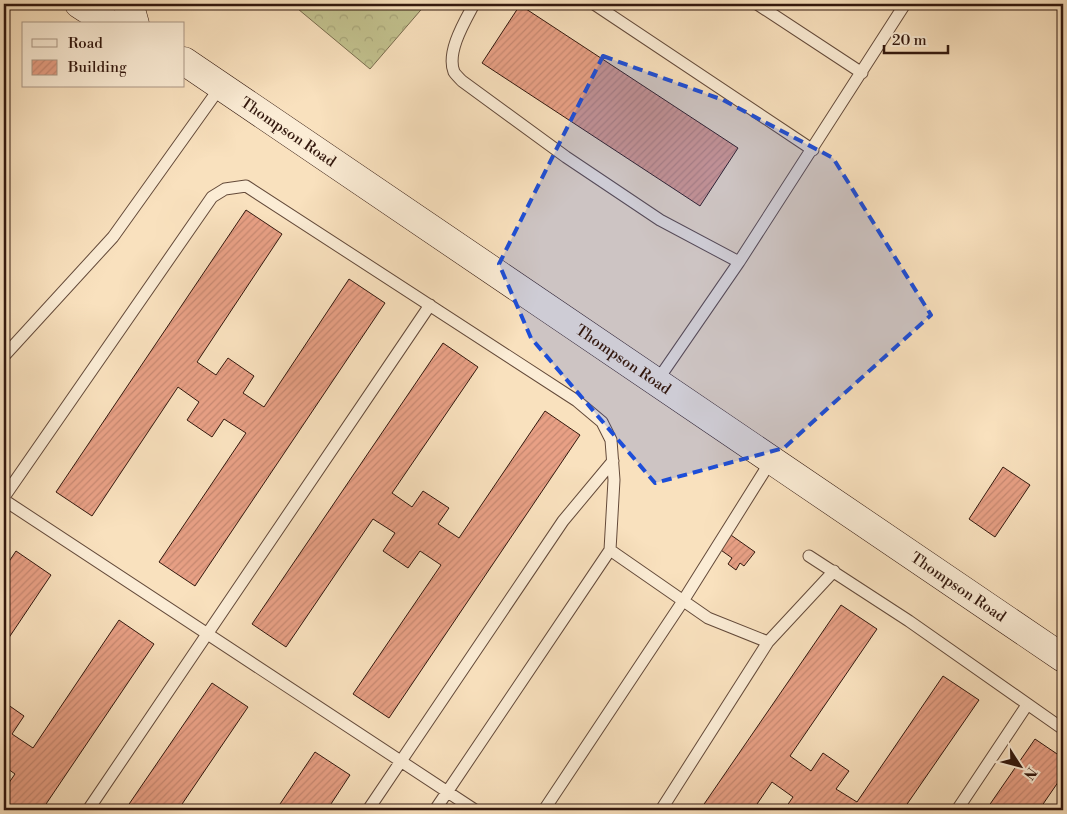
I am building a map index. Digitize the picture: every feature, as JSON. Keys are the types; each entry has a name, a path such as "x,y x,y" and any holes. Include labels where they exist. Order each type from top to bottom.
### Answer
{"main road":[{"path":"79,4 107,22"},
{"path":"126,4 130,6 134,22"},
{"name":"Thompson Road","path":"185,62 1063,658"}],"lane":[{"path":"474,4 456,41 452,63 454,72 462,81 566,157 660,220 739,262"},
{"path":"594,4 813,150"},
{"path":"757,4 862,73"},
{"path":"657,381 813,150 906,4"},
{"path":"4,356 114,237 221,86"},
{"path":"435,810 447,793 610,550 614,480 610,440 602,422 577,401 430,305 246,186 225,189 212,197 4,498 400,762 447,793 475,810"},
{"path":"88,810 430,305"},
{"path":"544,810 683,601 772,459"},
{"path":"368,810 564,521 613,461"},
{"path":"610,550 708,618 768,642"},
{"path":"810,556 909,621 1027,706 1063,729"},
{"path":"661,810 768,642 834,571"},
{"path":"957,810 1027,706"}],"highlighted area":[{"path":"603,56 723,100 833,158 931,315 784,448 655,483 531,338 499,264"}],"green space":[{"path":"292,4 426,4 370,69"}],"building":[{"path":"520,5 738,148 700,206 482,63"},
{"path":"246,210 282,234 197,362 216,375 228,358 254,376 243,393 264,407 349,279 385,303 195,586 159,562 246,433 224,419 212,437 187,420 199,402 178,387 92,516 56,492"},
{"path":"443,343 478,367 392,493 412,507 423,491 449,508 438,524 459,538 545,411 580,435 389,718 353,694 441,565 420,551 408,568 383,551 395,533 373,519 286,647 252,624"},
{"path":"1003,467 1030,485 995,537 969,519"},
{"path":"728,533 755,552 744,566 740,563 736,570 728,564 732,558 718,548"},
{"path":"16,551 51,575 4,645 4,569"},
{"path":"841,605 877,629 790,756 811,771 823,753 849,771 836,789 857,802 943,676 979,700 903,810 784,810 793,797 772,782 753,810 700,810"},
{"path":"119,620 154,644 42,810 4,810 4,790 15,774 4,766 4,702 24,716 12,734 33,748"},
{"path":"212,683 248,707 178,810 125,810"},
{"path":"1035,739 1063,758 1063,775 1039,810 986,810"},
{"path":"315,752 350,775 327,810 276,810"}]}
